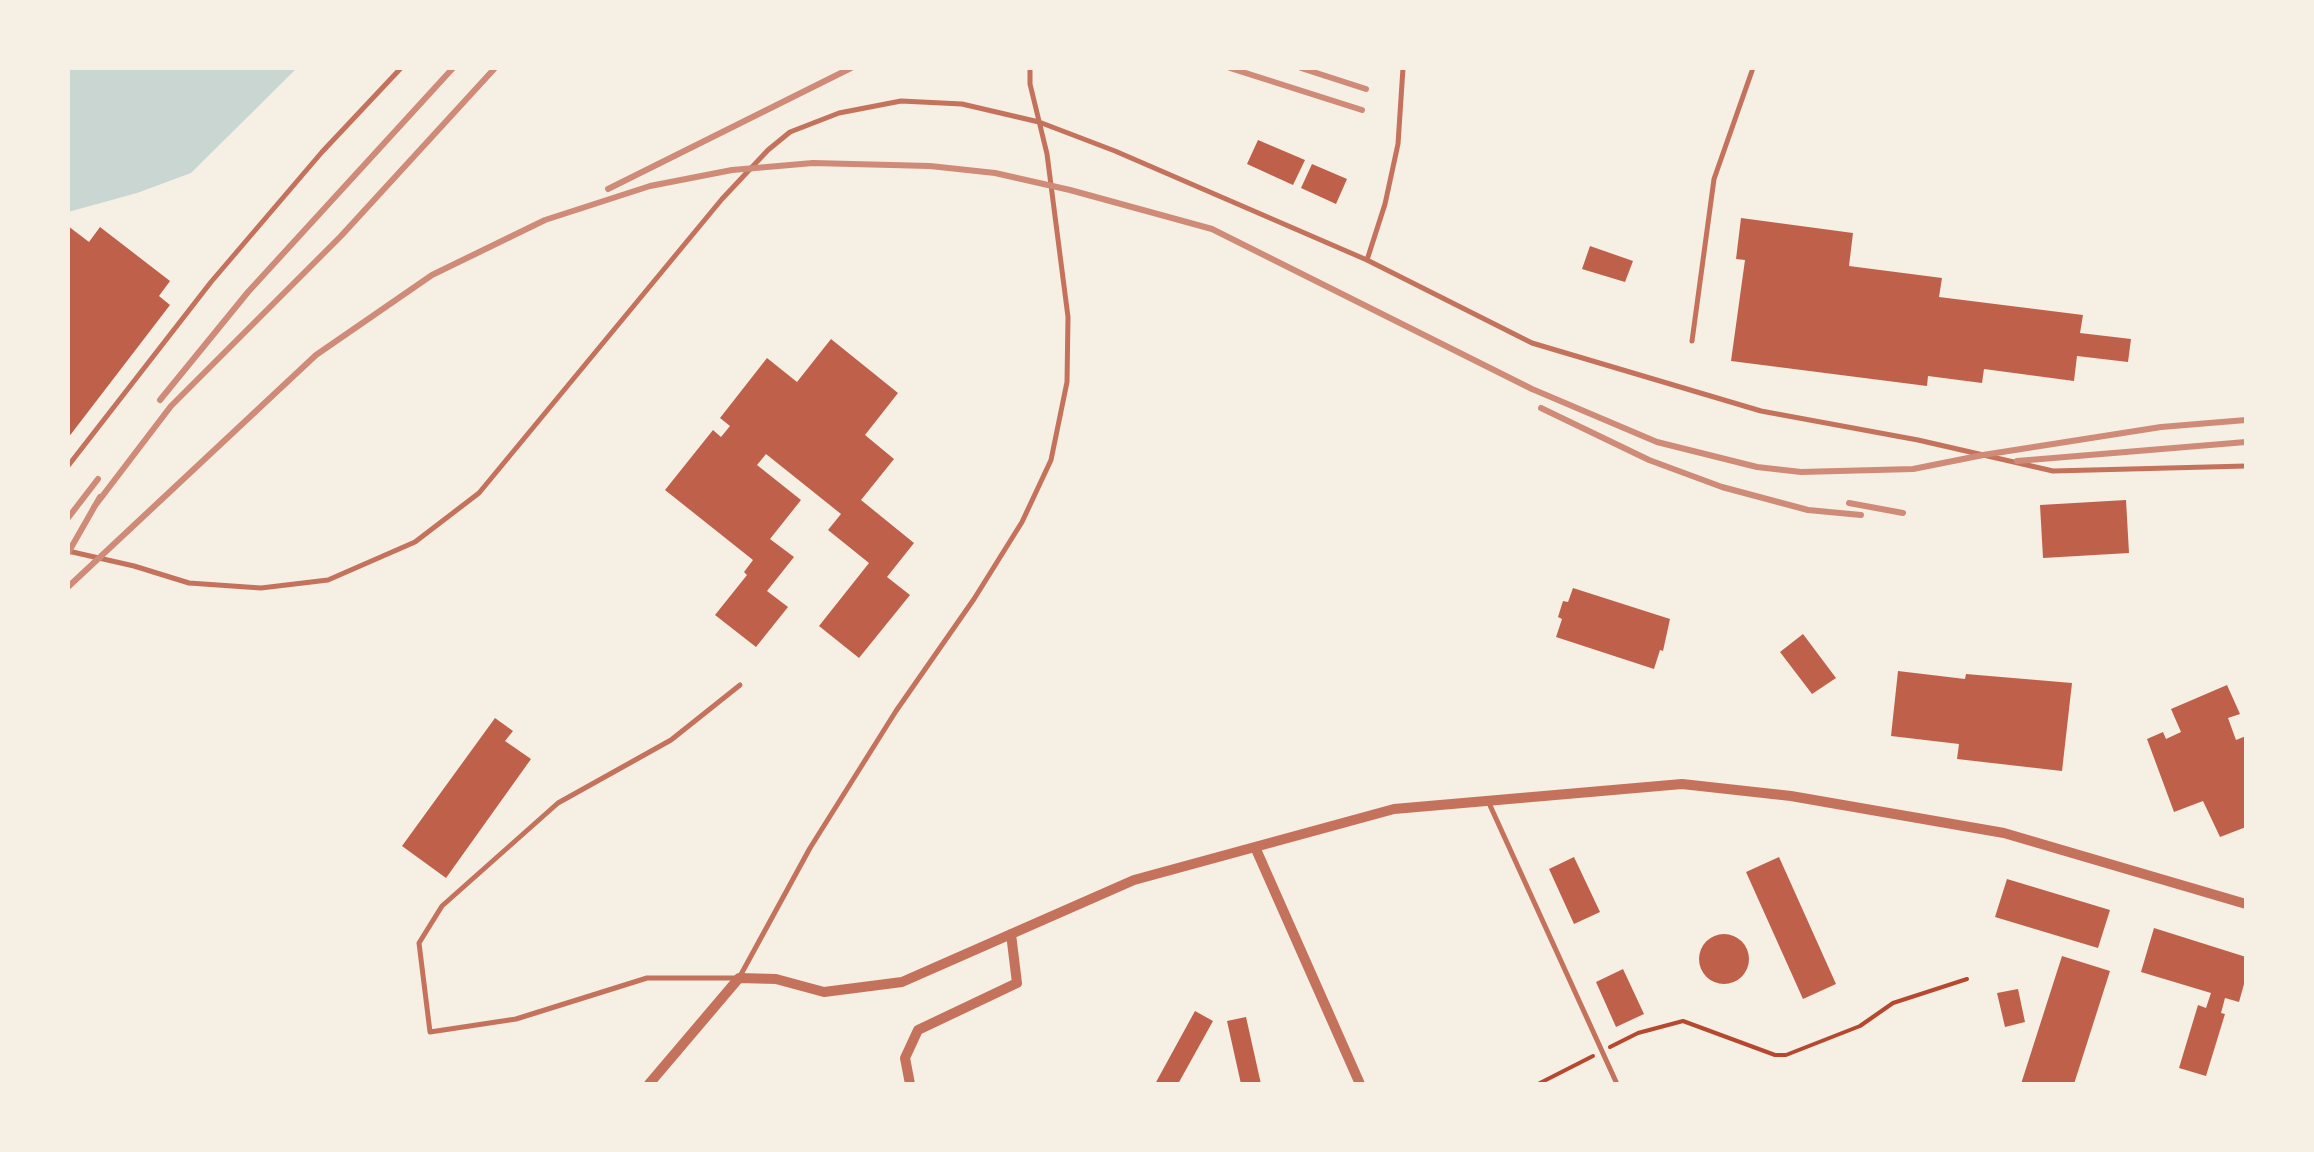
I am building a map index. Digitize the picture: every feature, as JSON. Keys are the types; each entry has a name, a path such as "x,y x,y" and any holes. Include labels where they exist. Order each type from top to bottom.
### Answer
{"street":[{"path":"649,1084 739,978 776,979 824,992 902,982 1134,880 1394,809 1682,784 1791,796 2004,833 2246,904"},
{"path":"1255,846 1360,1084"},
{"path":"910,1084 904,1058 918,1030 1016,983 1011,934"}],"lane":[{"path":"68,466 210,282 400,68"},
{"path":"740,686 671,740 558,802 442,906 419,943 430,1032 516,1019 647,978 739,978 810,848 1022,522 1051,460 1067,382 1068,317 1047,154 1030,84 1030,68"},
{"path":"1367,260 1398,144 1402,68"},
{"path":"1692,341 1714,179 1753,68"},
{"path":"68,551 189,583 262,588 328,580 415,542 479,493 722,199 790,132 840,113 902,101 962,104 1039,122 1115,150 1367,260 1532,343 1761,410 2053,470 2246,466"},
{"path":"1488,800 1617,1084"}],"path":[{"path":"1538,1084 1638,1033 1683,1021 1775,1056 1786,1056 1860,1026 1893,1003 1967,979"}],"shaded area":[{"path":"68,68 297,68 191,173 68,212"}],"building":[{"path":"1258,140 1305,160 1293,185 1247,164"},
{"path":"1312,164 1347,179 1336,204 1301,188"},
{"path":"1741,218 1853,233 1849,266 1942,278 1939,297 2083,315 2080,333 2131,339 2128,362 2077,356 2074,381 1984,369 1982,383 1928,376 1927,386 1731,361 1745,260 1736,259"},
{"path":"68,226 89,242 100,227 170,281 159,296 170,305 68,438"},
{"path":"1590,246 1633,261 1625,282 1582,269"},
{"path":"831,339 898,393 865,435 894,459 861,500 914,543 887,577 910,595 859,658 819,626 869,563 828,530 841,514 766,454 757,465 801,500 770,539 794,557 767,591 788,607 756,647 715,615 747,575 744,572 753,560 665,490 713,430 721,437 730,426 720,418 767,358 797,382"},
{"path":"2126,500 2129,553 2043,558 2040,505"},
{"path":"1573,588 1670,619 1663,651 1660,650 1654,669 1556,637 1563,601 1568,602"},
{"path":"1803,634 1836,678 1812,694 1780,652"},
{"path":"1898,671 1965,679 1966,674 2072,683 2062,771 1957,759 1959,744 1891,736"},
{"path":"2227,685 2240,714 2228,718 2236,740 2246,736 2246,827 2220,837 2203,801 2174,812 2147,739 2163,732 2166,739 2181,732 2171,709"},
{"path":"495,718 513,731 505,741 531,759 446,878 402,846"},
{"path":"1574,857 1600,912 1574,924 1549,869"},
{"path":"1779,857 1836,984 1803,999 1746,872"},
{"path":"2007,879 2110,910 2098,948 1995,917"},
{"path":"2154,928 2246,957 2246,977 2239,1002 2225,998 2221,1013 2225,1014 2206,1076 2179,1068 2198,1005 2206,1008 2211,993 2141,972"},
{"path":"1724,934 1741,942 1749,959 1741,976 1724,984 1707,976 1699,959 1707,942"},
{"path":"2062,956 2110,971 2074,1084 2021,1084"},
{"path":"1623,969 1644,1014 1616,1027 1596,982"},
{"path":"2018,989 2025,1022 2005,1027 1997,993"},
{"path":"1195,1011 1213,1021 1178,1084 1155,1084"},
{"path":"1246,1017 1261,1084 1241,1084 1227,1021"}],"railway":[{"path":"160,400 248,292 453,68"},
{"path":"94,507 171,406 341,236 495,68"},
{"path":"608,189 851,68"},
{"path":"1230,68 1362,110"},
{"path":"1301,68 1366,89"},
{"path":"68,587 316,355 432,275 545,220 650,186 732,170 813,163 930,166 995,173 1212,229 1532,389 1657,442 1757,467 1801,472 1913,469 2161,427 2246,420"},
{"path":"1541,408 1649,460 1722,487 1808,510 1861,515"},
{"path":"2017,461 2246,442"},
{"path":"68,518 98,479"},
{"path":"68,553 100,497"},
{"path":"1849,503 1903,513"}]}
